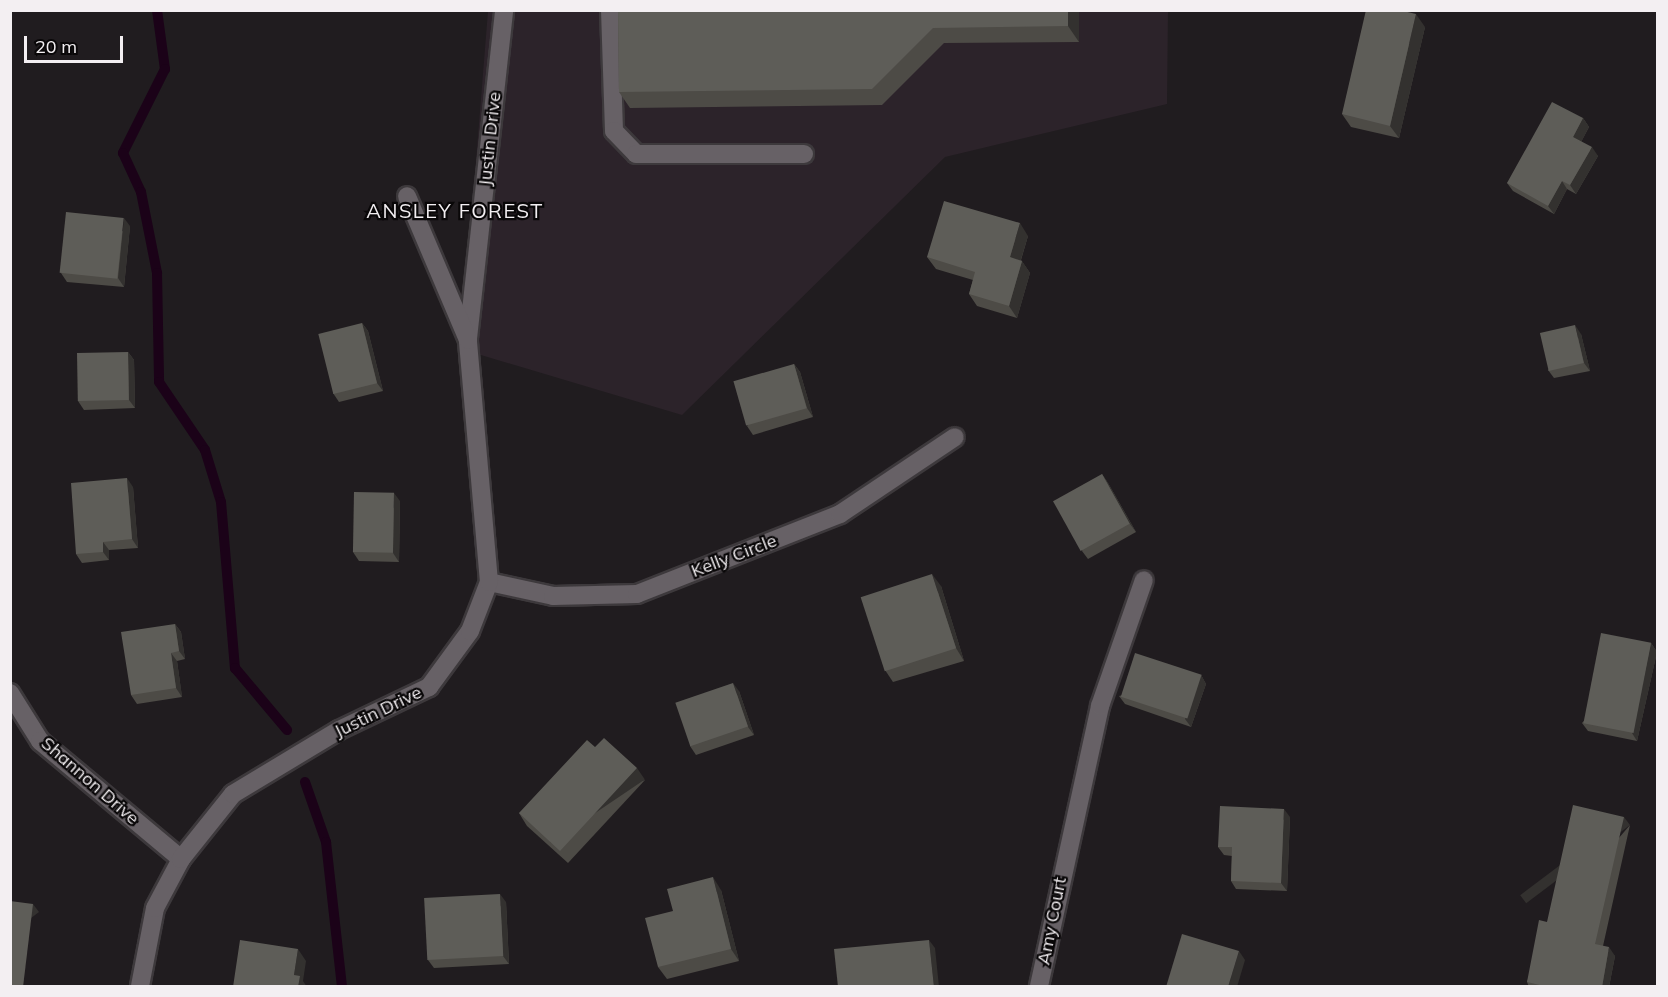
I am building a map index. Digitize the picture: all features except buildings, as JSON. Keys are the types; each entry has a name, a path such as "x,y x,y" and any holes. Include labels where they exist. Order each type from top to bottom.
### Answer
{"street":[{"name":"Justin Drive","path":"140,987 155,908 181,860 233,794 339,730 429,687 470,631 489,582 468,340 504,10"},
{"path":"610,10 614,131 636,154 804,153"},
{"name":"Justin Drive","path":"407,196 468,340"},
{"name":"Kelly Circle","path":"489,582 553,596 637,594 840,514 955,437"},
{"name":"Amy Court","path":"1039,987 1064,856 1100,706 1144,580"},
{"name":"Shannon Drive","path":"10,693 40,741 181,860"}],"shaded area":[{"path":"488,11 1168,11 1167,104 945,157 682,415 461,349"}],"waterway":[{"path":"157,10 165,69 123,153 141,192 157,273 159,382 205,450 221,502 235,668 287,730"},
{"path":"305,782 326,842 342,986"}],"district":[{"name":"ANSLEY FOREST","path":"455,210"}]}
